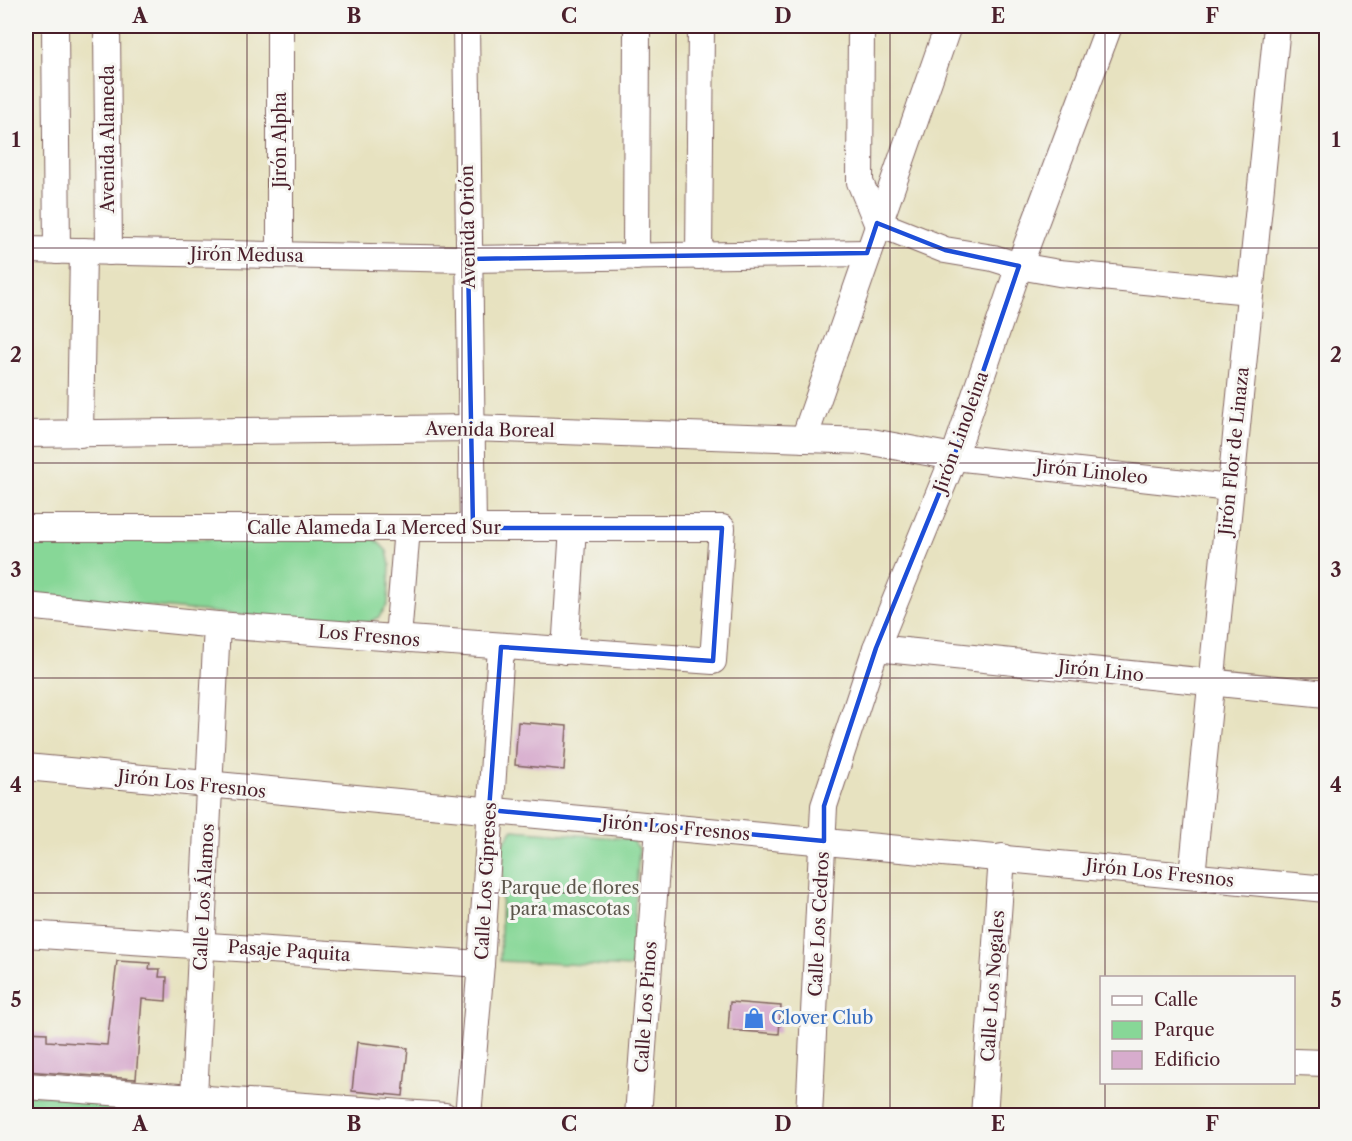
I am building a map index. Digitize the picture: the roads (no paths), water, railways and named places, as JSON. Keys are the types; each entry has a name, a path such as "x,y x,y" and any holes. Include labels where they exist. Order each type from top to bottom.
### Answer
{"street":[{"path":"55,26 57,251"},
{"name":"Avenida Alameda","path":"107,26 109,252"},
{"name":"Jirón Alpha","path":"280,26 280,255"},
{"name":"Avenida Orión","path":"466,26 473,528"},
{"path":"636,257 637,26"},
{"path":"699,256 701,26"},
{"path":"861,26 860,182 877,223 945,250 993,258 1019,266 1059,273 1250,291"},
{"path":"804,439 877,223 948,26"},
{"name":"Jirón Linoleina","path":"824,841 824,806 876,648 954,457 1019,266 1109,26"},
{"name":"Jirón Flor de Linaza","path":"1192,876 1277,26"},
{"name":"Jirón Medusa","path":"26,250 468,259 867,253"},
{"path":"80,435 83,251"},
{"name":"Avenida Boreal","path":"26,434 470,428 866,441 954,457"},
{"name":"Jirón Linoleo","path":"954,457 1230,488"},
{"name":"Calle Alameda La Merced Sur","path":"26,528 722,528 713,661"},
{"path":"398,638 407,528"},
{"path":"565,651 573,528"},
{"name":"Los Fresnos","path":"26,606 217,625 713,661"},
{"name":"Calle Los Álamos","path":"194,1096 217,625"},
{"name":"Calle Los Cipreses","path":"468,1116 481,964 501,647"},
{"name":"Jirón Lino","path":"876,648 1326,694"},
{"name":"Jirón Los Fresnos","path":"26,767 209,786 1002,857 1326,889"},
{"name":"Calle Los Pinos","path":"638,1116 659,827"},
{"name":"Calle Los Cedros","path":"808,1116 824,841"},
{"name":"Calle Los Nogales","path":"984,1116 1002,857"},
{"name":"Pasaje Paquita","path":"26,934 481,964"},
{"path":"1295,1062 1326,1063"},
{"path":"26,1086 194,1096 445,1116"}],"place":[{"name":"Clover Club","path":"754,1018"}],"park label":[{"name":"Parque de flores para mascotas","path":"570,898"}]}
